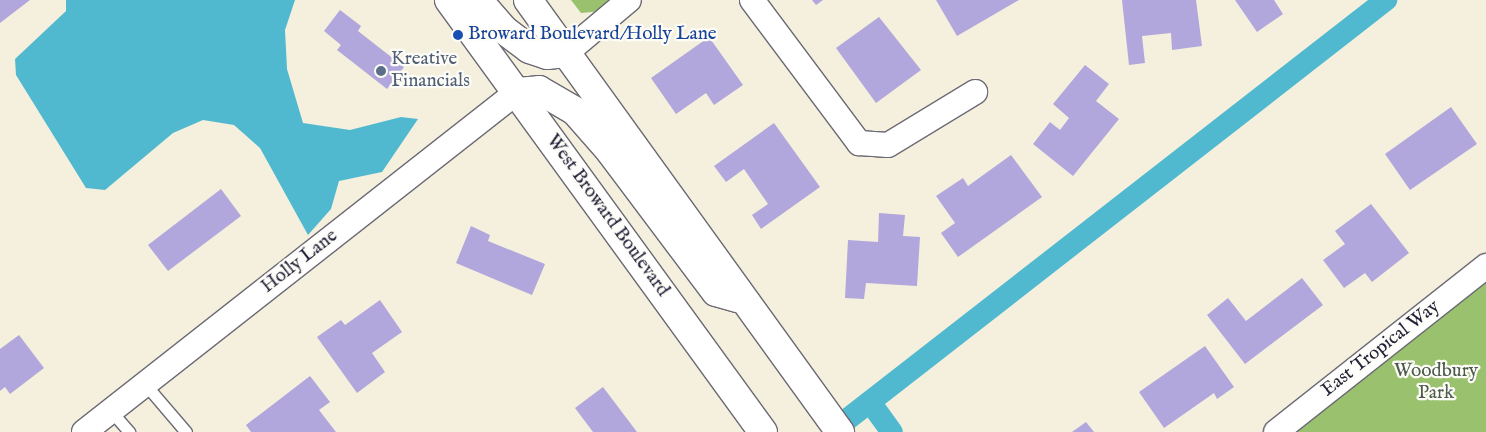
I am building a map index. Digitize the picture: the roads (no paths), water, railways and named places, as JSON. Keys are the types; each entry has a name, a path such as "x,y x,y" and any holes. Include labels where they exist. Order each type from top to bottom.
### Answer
{"main road":[{"name":"West Broward Boulevard","path":"449,0 763,432"},
{"path":"478,0 504,30 529,49 547,56 566,53"},
{"path":"528,0 840,432"},
{"path":"517,92 539,90 575,111 610,151 716,292 746,301"}],"street":[{"path":"566,53 629,0"},
{"path":"752,0 859,143 888,145 975,92"},
{"name":"Holly Lane","path":"84,432 517,92"},
{"name":"East Tropical Way","path":"1276,432 1486,266"}],"lane":[{"path":"145,384 186,432"},
{"path":"111,411 129,432"}],"water":[{"path":"66,0 295,0 285,30 287,69 303,123 350,130 401,117 418,119 382,172 339,181 331,209 308,235 260,148 234,125 203,120 173,133 105,190 86,188 16,75 15,59 66,11"}],"waterway":[{"path":"849,418 1386,0"},
{"path":"870,402 892,432"}],"place":[{"name":"Broward Boulevard/Holly Lane","path":"458,35"},
{"name":"Kreative Financials","path":"381,71"}],"park label":[{"name":"Woodbury Park","path":"1436,383"}]}
